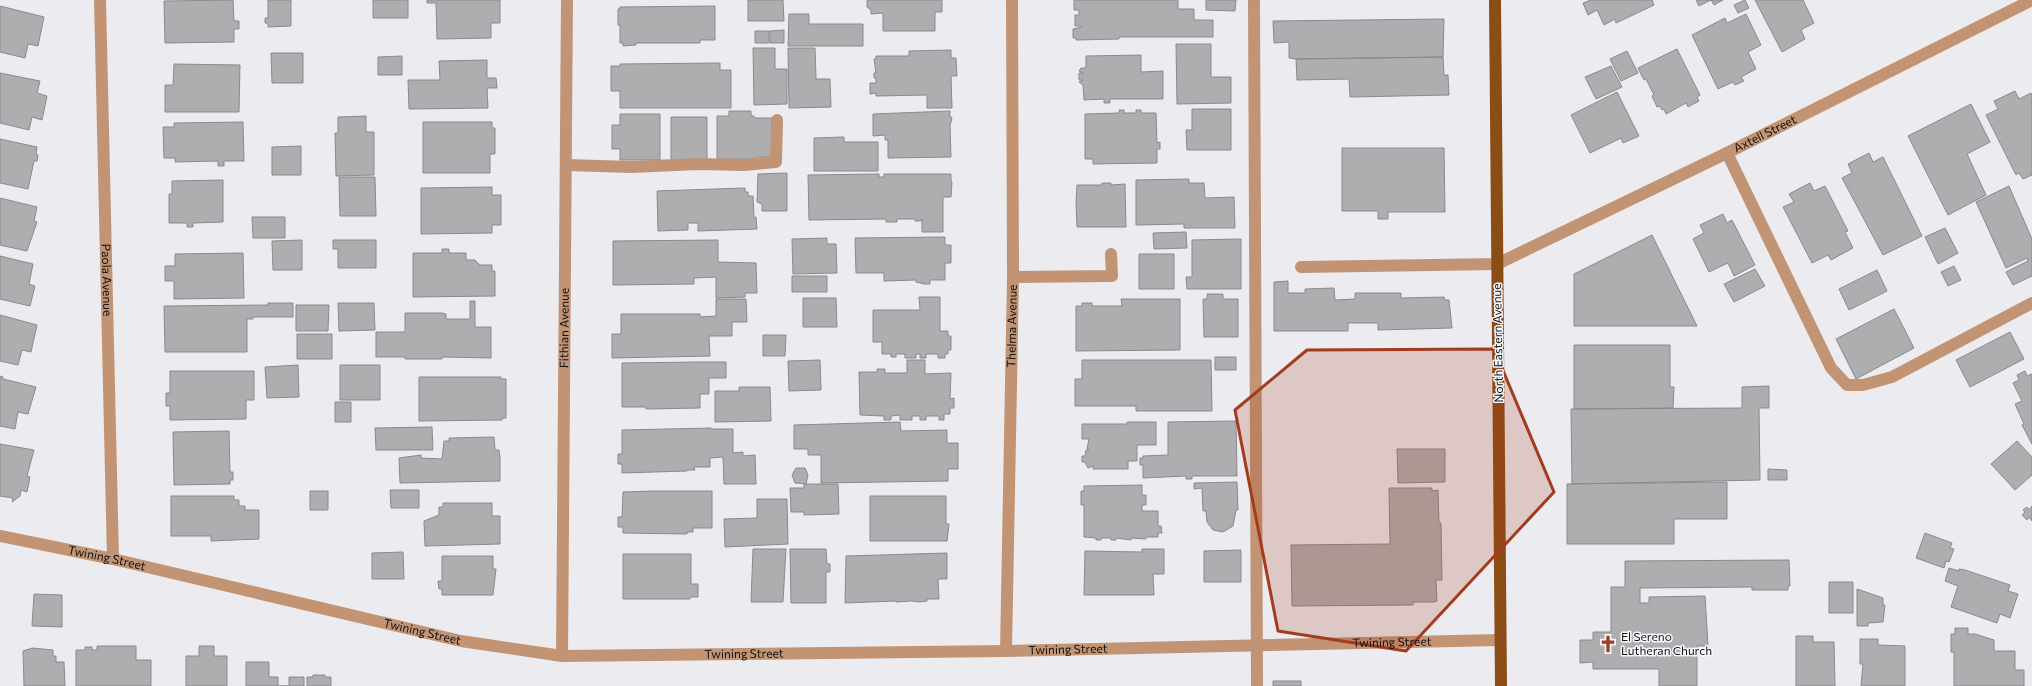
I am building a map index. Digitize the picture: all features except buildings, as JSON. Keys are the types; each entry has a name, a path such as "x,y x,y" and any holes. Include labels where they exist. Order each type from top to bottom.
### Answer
{"main road":[{"name":"North Eastern Avenue","path":"1495,0 1501,686"}],"street":[{"name":"Paola Avenue","path":"100,0 113,559"},
{"name":"Fithian Avenue","path":"562,656 567,0"},
{"name":"Thelma Avenue","path":"1006,651 1013,277 1012,0"},
{"path":"1254,0 1257,686"},
{"name":"Axtell Street","path":"1497,264 1727,153 2032,0"},
{"path":"566,165 632,167 698,164 744,165 776,162 777,120"},
{"path":"1727,153 1831,368 1847,385 1863,385 1892,377 2032,303"},
{"path":"1013,277 1112,276 1111,254"},
{"path":"1301,267 1497,264"},
{"name":"Twining Street","path":"0,536 113,559 461,641 562,656 1006,651 1500,640"}],"highlighted area":[{"path":"1494,349 1554,492 1406,651 1278,631 1235,410 1307,350"}],"place":[{"name":"El Sereno Lutheran Church","path":"1608,644"}]}
